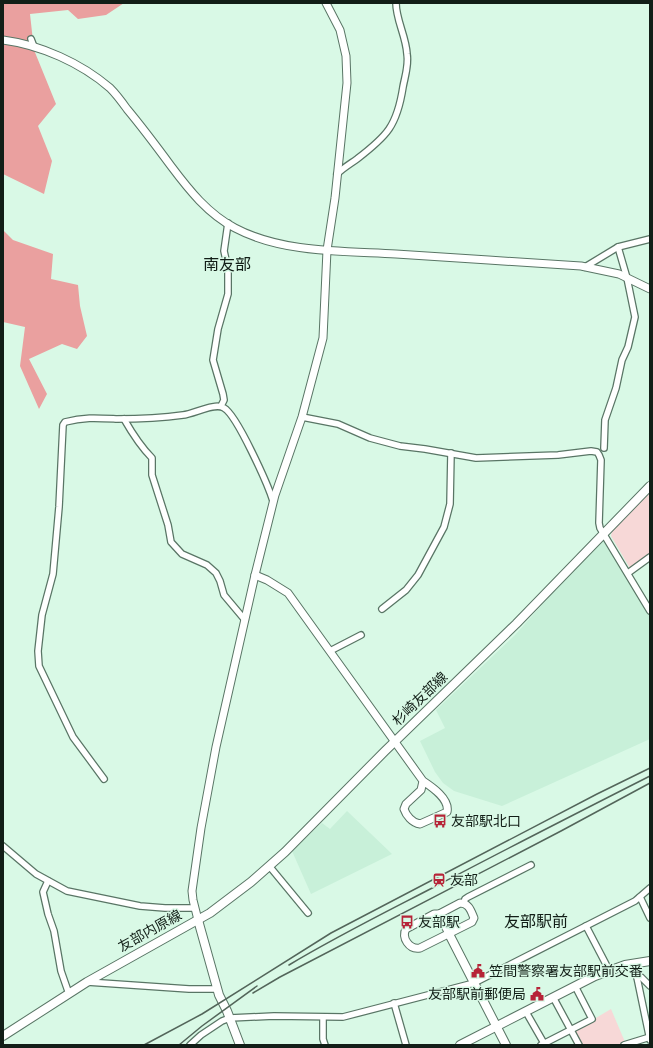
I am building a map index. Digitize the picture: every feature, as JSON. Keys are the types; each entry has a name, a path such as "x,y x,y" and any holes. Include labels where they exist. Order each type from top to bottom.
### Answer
{"main road":[{"name":"杉崎友部線","path":"198,920 270,867 516,624 650,486"},
{"name":"友部内原線","path":"3,1036 87,982 198,920 217,989 240,1045"},
{"path":"449,934 506,1045"},
{"path":"460,1045 574,986 609,970 634,963 650,961"}],"street":[{"path":"198,920 192,891 201,828 216,747 255,575 274,502 302,417 323,338 327,250 335,198 347,83 346,56 340,30 326,3"},
{"path":"337,174 381,139 392,125 398,112 408,56 396,3"},
{"path":"31,39 34,47"},
{"path":"3,40 34,47 65,59 111,89 189,189 209,210 249,235 270,242 327,250 585,267 619,274 650,289"},
{"path":"221,406 224,400 223,394 213,360 218,329 228,294 228,269 224,251 228,223"},
{"path":"585,267 618,247 650,239"},
{"path":"604,448 605,420 616,388 622,360 628,347 635,317 627,278 618,247"},
{"path":"104,779 72,737 39,666 38,651 42,615 52,574 59,507 63,425 65,422 88,418 185,415 212,407 221,406 226,408 234,419 256,460 274,502"},
{"path":"302,417 338,424 370,438 400,446 476,458 558,455 591,451 597,452 600,455 601,460 599,522 603,533 650,611"},
{"path":"124,418 132,434 152,458 152,475 168,525 171,542 182,554 207,566 216,573 224,595 245,620"},
{"path":"382,609 406,590 418,575 444,527 450,504 451,453"},
{"path":"628,573 650,557"},
{"path":"255,575 267,580 288,593 423,781 432,787 446,802 448,812 420,824 416,823 404,809 406,804 421,790 432,787"},
{"path":"330,651 361,635"},
{"path":"421,790 423,781"},
{"path":"3,846 36,874 68,891 140,906 195,908"},
{"path":"464,903 465,899 468,897 531,865"},
{"path":"270,867 308,913"},
{"path":"48,881 43,892 54,931 61,972 69,994"},
{"path":"190,1045 201,1035 222,1021 230,1018 274,1016 343,1017 474,983 640,897 650,888"},
{"path":"640,897 650,918"},
{"path":"460,903 464,903 467,905 474,920 417,949 410,947 405,936 405,930 434,914 439,914 460,903"},
{"path":"439,914 449,934"},
{"path":"586,926 609,970"},
{"path":"624,1045 650,1038 634,963"},
{"path":"637,977 641,977 650,986"},
{"path":"87,982 189,989 217,989"},
{"path":"526,1012 543,1044 592,1019 574,986"},
{"path":"553,998 579,1045"},
{"path":"394,1003 406,1045"},
{"path":"323,1017 323,1039 325,1045"}],"shaded area":[{"path":"3,3 124,3 106,15 78,19 68,10 30,14 34,50 56,104 38,126 52,161 44,194 3,174"},
{"path":"3,230 13,240 53,254 51,279 78,285 80,306 87,336 77,349 62,344 29,359 47,394 39,409 20,366 25,327 3,322"},
{"path":"650,490 650,557 631,570 611,536 612,531"},
{"path":"601,539 607,541 650,615 650,739 502,806 454,791 443,783 435,772 420,741 445,728 436,710 515,635"},
{"path":"347,811 392,854 311,894 292,851 322,823 330,829"},
{"path":"611,1009 625,1042 618,1045 582,1045 574,1031"}],"railway":[{"path":"144,1045 202,1014 331,933 597,794 650,768"},
{"path":"289,965 363,924 650,776"},
{"path":"253,993 280,977 650,783"},
{"path":"179,1045 202,1026 257,986"}],"place":[{"name":"友部駅北口","path":"440,821"},
{"name":"友部","path":"439,880"},
{"name":"友部駅","path":"407,922"},
{"name":"笠間警察署友部駅前交番","path":"478,971"},
{"name":"友部駅前郵便局","path":"537,994"}],"district":[{"name":"南友部","path":"227,264"},
{"name":"友部駅前","path":"536,921"}]}
